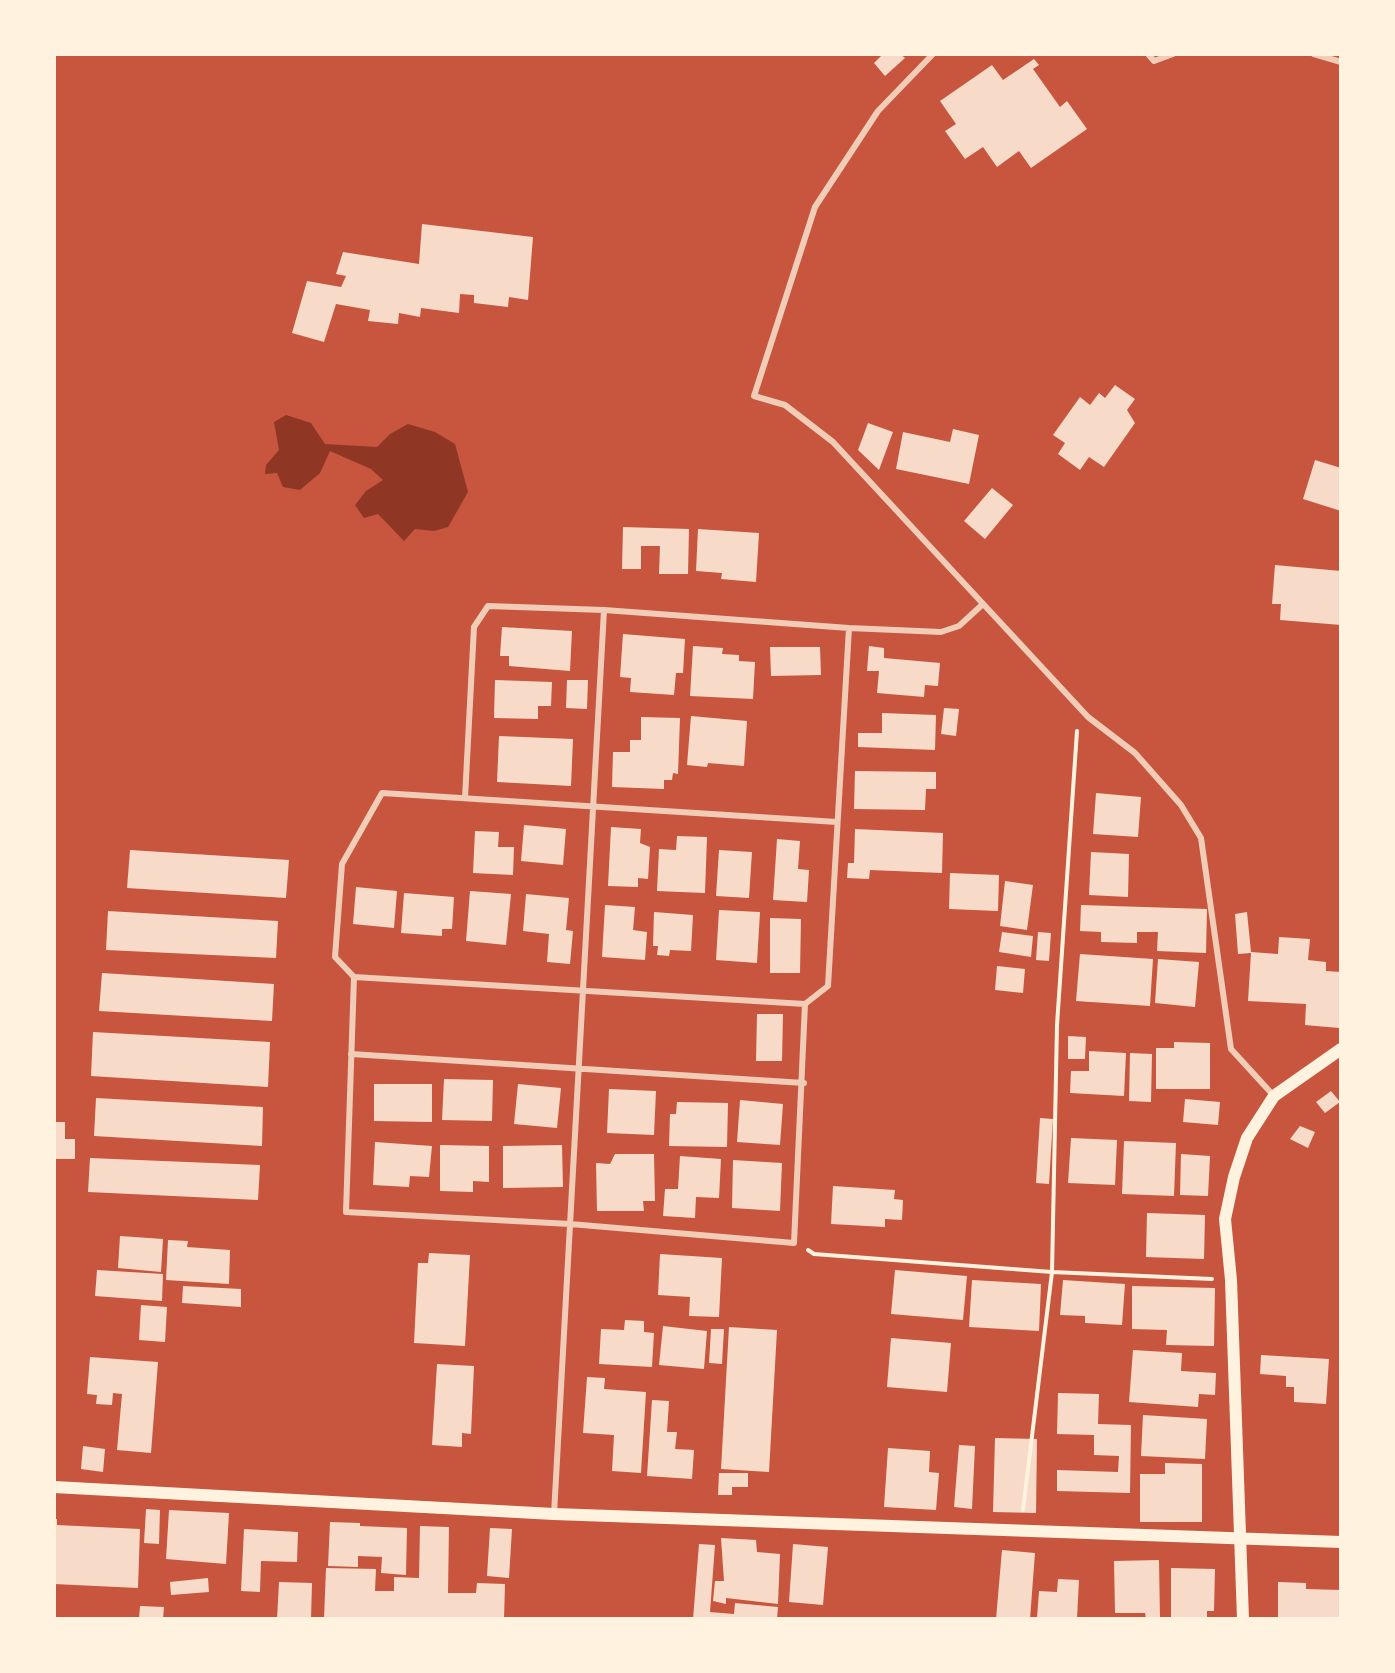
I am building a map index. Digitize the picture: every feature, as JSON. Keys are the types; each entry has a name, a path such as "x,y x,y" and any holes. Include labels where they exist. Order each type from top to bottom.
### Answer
{"main road":[{"path":"1243,1619 1231,1280 1225,1219 1234,1177 1246,1138 1274,1096 1341,1049"},
{"path":"54,1487 554,1514 1341,1542"}],"street":[{"path":"933,54 878,111 815,207 754,396 785,405 833,442 1088,717 1135,753 1181,805 1202,838 1231,1049 1274,1096"},
{"path":"1148,54 1154,61 1173,54"},
{"path":"1314,54 1341,62"},
{"path":"465,798 474,627 489,606 604,610 849,628 941,632 959,626 983,604"},
{"path":"554,1514 604,610"},
{"path":"837,822 382,793 342,864 335,957 354,977 805,1004 828,986 849,628"},
{"path":"354,977 346,1212 570,1224 794,1243 804,1083 805,1004"},
{"path":"351,1054 804,1083"}],"path":[{"path":"1020,1532 1052,1272 1057,1025 1076,732 1088,717"},
{"path":"794,1243 814,1254 1052,1272 1231,1280"}],"shaded area":[{"path":"286,415 311,423 325,444 377,447 390,434 408,424 435,432 455,444 468,492 448,527 434,531 415,529 404,541 378,514 364,518 355,505 366,491 383,480 371,469 330,451 320,473 300,490 283,487 277,473 265,474 266,465 279,450 274,422"}],"building":[{"path":"883,54 900,54 905,58 885,76 874,63"},
{"path":"1034,59 1039,65 1033,69 1060,107 1067,101 1087,129 1031,168 1019,151 997,167 983,147 965,159 945,131 956,124 940,101 992,65 1003,80"},
{"path":"422,224 533,237 528,300 509,297 508,307 474,303 474,295 460,294 459,313 421,308 420,317 399,313 398,324 368,321 370,310 336,304 324,342 292,333 307,281 341,287 346,276 336,274 343,252 419,264"},
{"path":"1115,385 1135,399 1127,410 1135,423 1104,467 1089,457 1080,470 1058,454 1065,443 1053,435 1080,397 1090,405 1099,393 1105,398"},
{"path":"868,423 893,432 879,470 858,450"},
{"path":"953,429 979,435 969,484 896,469 903,432 950,442"},
{"path":"1315,460 1341,468 1341,511 1303,499"},
{"path":"992,488 1013,505 985,539 964,521"},
{"path":"623,527 689,529 688,574 659,574 660,546 641,546 641,569 622,569"},
{"path":"698,529 759,533 756,582 721,579 722,573 696,571"},
{"path":"1275,565 1341,571 1341,625 1280,620 1281,604 1272,604"},
{"path":"502,627 572,631 570,671 509,666 509,656 500,656"},
{"path":"623,634 685,639 683,673 676,673 674,695 630,692 631,678 620,677"},
{"path":"693,646 723,648 722,654 739,655 739,661 755,662 753,699 690,696"},
{"path":"869,646 884,648 884,658 940,663 938,686 925,685 924,697 877,693 879,671 867,671"},
{"path":"770,647 820,647 821,675 771,676"},
{"path":"495,680 552,682 551,706 538,706 538,719 494,718"},
{"path":"567,680 588,680 587,709 566,708"},
{"path":"944,708 959,709 956,736 941,734"},
{"path":"882,713 936,715 935,750 858,747 858,733 882,733"},
{"path":"691,716 747,721 744,766 708,763 707,767 687,765"},
{"path":"641,717 680,718 678,774 673,773 672,780 664,780 664,789 612,787 613,752 630,752 630,740 641,740"},
{"path":"499,736 573,739 571,786 497,782"},
{"path":"855,771 936,772 936,789 926,789 925,810 854,809"},
{"path":"1096,793 1141,797 1138,837 1093,834"},
{"path":"524,825 566,829 563,865 521,861"},
{"path":"611,827 641,829 640,843 650,847 648,879 638,878 638,887 608,886"},
{"path":"855,829 943,833 942,873 870,870 869,879 847,878 848,863 854,863"},
{"path":"475,831 499,832 498,847 514,847 513,875 473,873"},
{"path":"677,836 707,837 705,893 657,891 659,849 676,850"},
{"path":"777,839 800,841 798,869 809,870 807,902 773,900"},
{"path":"130,850 289,860 286,898 127,888"},
{"path":"719,850 752,852 749,898 716,896"},
{"path":"1091,852 1129,854 1128,897 1089,895"},
{"path":"950,873 999,875 998,911 949,909"},
{"path":"1005,881 1033,885 1027,930 1000,926"},
{"path":"356,887 397,891 394,928 353,924"},
{"path":"470,891 511,894 506,945 466,941"},
{"path":"404,893 454,897 452,929 442,929 442,936 401,933"},
{"path":"526,894 569,898 566,930 573,931 570,964 547,962 549,934 523,931"},
{"path":"605,905 635,907 633,930 647,932 645,960 602,957"},
{"path":"1081,905 1207,909 1206,953 1157,951 1158,932 1137,932 1137,943 1101,942 1101,932 1080,931"},
{"path":"719,910 760,912 757,963 716,960"},
{"path":"108,911 278,921 276,958 106,950"},
{"path":"654,912 693,915 691,951 670,950 669,956 657,955 658,946 653,946"},
{"path":"1247,912 1251,952 1278,954 1279,937 1310,939 1308,960 1326,962 1326,971 1341,972 1339,1028 1305,1025 1306,1004 1248,1001 1251,953 1238,954 1235,914"},
{"path":"770,918 801,919 800,973 770,973"},
{"path":"1002,932 1033,936 1031,957 999,952"},
{"path":"1038,932 1051,933 1049,961 1036,960"},
{"path":"1080,954 1153,959 1150,1006 1076,1001"},
{"path":"1158,959 1199,962 1195,1007 1155,1003"},
{"path":"997,966 1025,969 1023,993 995,990"},
{"path":"102,973 274,984 272,1021 99,1011"},
{"path":"757,1014 783,1014 782,1061 756,1061"},
{"path":"93,1032 270,1042 268,1087 91,1076"},
{"path":"1068,1036 1086,1037 1085,1059 1068,1059"},
{"path":"1174,1042 1210,1043 1210,1089 1156,1089 1156,1048 1174,1048"},
{"path":"1089,1051 1126,1053 1124,1096 1070,1093 1071,1071 1089,1071"},
{"path":"1130,1053 1152,1054 1151,1102 1129,1101"},
{"path":"444,1079 493,1080 492,1121 442,1120"},
{"path":"374,1084 432,1084 432,1122 374,1121"},
{"path":"518,1084 561,1088 557,1128 514,1124"},
{"path":"609,1089 656,1091 654,1135 607,1133"},
{"path":"1331,1091 1340,1102 1325,1113 1316,1102"},
{"path":"96,1098 263,1107 262,1146 94,1136"},
{"path":"1185,1099 1220,1102 1218,1125 1183,1122"},
{"path":"740,1100 783,1104 780,1145 737,1142"},
{"path":"677,1102 728,1103 727,1147 669,1146 670,1114 676,1114"},
{"path":"1040,1118 1053,1119 1049,1184 1036,1183"},
{"path":"54,1122 65,1122 65,1139 75,1139 75,1159 54,1159"},
{"path":"1300,1126 1315,1132 1308,1148 1290,1139"},
{"path":"1071,1138 1117,1140 1115,1185 1068,1183"},
{"path":"1124,1141 1176,1143 1174,1196 1122,1194"},
{"path":"375,1142 432,1146 429,1177 410,1176 409,1187 373,1185"},
{"path":"440,1145 489,1146 489,1182 473,1181 473,1192 440,1191"},
{"path":"562,1145 563,1187 503,1188 503,1146"},
{"path":"615,1154 654,1154 655,1201 643,1201 644,1211 597,1211 596,1163 610,1164"},
{"path":"1181,1154 1210,1156 1208,1196 1180,1195"},
{"path":"680,1156 721,1159 719,1198 696,1197 695,1218 663,1216 665,1189 678,1189"},
{"path":"90,1158 260,1165 258,1200 88,1192"},
{"path":"733,1160 782,1163 780,1211 732,1208"},
{"path":"833,1186 895,1190 894,1199 903,1200 902,1220 885,1219 885,1227 831,1224"},
{"path":"1147,1213 1205,1215 1204,1259 1146,1257"},
{"path":"120,1236 163,1239 161,1272 118,1268"},
{"path":"168,1240 188,1241 187,1247 230,1250 229,1284 166,1280"},
{"path":"429,1253 470,1255 465,1346 414,1343 418,1263 428,1263"},
{"path":"660,1254 722,1258 719,1317 689,1316 690,1297 658,1295"},
{"path":"97,1270 163,1274 162,1301 95,1296"},
{"path":"895,1270 967,1276 963,1320 891,1314"},
{"path":"972,1280 1041,1284 1039,1331 969,1327"},
{"path":"1063,1280 1125,1284 1122,1325 1085,1323 1085,1316 1060,1315"},
{"path":"183,1286 241,1289 241,1307 182,1303"},
{"path":"1132,1286 1215,1288 1214,1346 1166,1345 1167,1330 1132,1329"},
{"path":"141,1305 167,1307 165,1342 139,1340"},
{"path":"625,1320 644,1321 644,1332 654,1333 652,1367 599,1364 601,1329 624,1330"},
{"path":"663,1326 707,1331 704,1369 659,1365"},
{"path":"729,1327 777,1330 769,1472 721,1469"},
{"path":"711,1329 724,1329 722,1364 709,1363"},
{"path":"891,1338 951,1343 947,1392 887,1387"},
{"path":"1133,1350 1182,1353 1181,1371 1216,1373 1215,1395 1199,1394 1198,1407 1129,1402"},
{"path":"1261,1355 1329,1359 1326,1404 1294,1402 1294,1387 1286,1387 1286,1376 1260,1374"},
{"path":"90,1357 158,1362 151,1453 117,1450 122,1394 113,1393 112,1405 96,1404 97,1395 87,1394"},
{"path":"437,1364 474,1366 471,1434 462,1433 462,1447 432,1445"},
{"path":"587,1377 605,1378 604,1389 646,1392 641,1473 612,1471 614,1435 583,1433"},
{"path":"1058,1393 1099,1394 1098,1424 1131,1425 1130,1493 1057,1491 1057,1470 1118,1472 1119,1456 1094,1455 1094,1435 1057,1434"},
{"path":"652,1400 669,1401 667,1432 677,1432 675,1449 694,1450 692,1479 647,1476"},
{"path":"1143,1415 1207,1419 1205,1459 1141,1456"},
{"path":"995,1438 1037,1439 1036,1513 993,1512"},
{"path":"959,1445 975,1446 972,1509 954,1507"},
{"path":"83,1446 105,1449 103,1472 81,1469"},
{"path":"888,1448 930,1451 929,1472 939,1473 936,1510 884,1507"},
{"path":"1165,1463 1202,1464 1202,1522 1140,1522 1140,1474 1165,1474"},
{"path":"719,1473 748,1473 748,1487 732,1487 732,1495 718,1495"},
{"path":"146,1509 160,1510 159,1544 144,1543"},
{"path":"169,1510 229,1513 226,1564 166,1559"},
{"path":"54,1519 57,1519 57,1525 140,1529 138,1588 54,1584"},
{"path":"330,1522 407,1528 406,1575 381,1573 382,1557 358,1556 358,1567 328,1566"},
{"path":"420,1526 449,1527 448,1593 476,1593 477,1583 505,1584 504,1619 324,1619 326,1568 376,1569 375,1591 394,1591 394,1577 419,1578"},
{"path":"490,1528 512,1529 509,1578 487,1576"},
{"path":"244,1529 298,1532 297,1562 261,1561 260,1592 241,1591"},
{"path":"721,1538 756,1540 757,1552 780,1554 778,1604 726,1598 726,1604 713,1601 715,1581 724,1581"},
{"path":"699,1544 715,1545 710,1612 734,1614 735,1603 778,1607 777,1619 693,1619"},
{"path":"793,1544 828,1547 823,1605 789,1602"},
{"path":"1002,1550 1035,1553 1030,1619 996,1619"},
{"path":"1159,1560 1160,1619 1146,1619 1145,1613 1115,1613 1114,1561"},
{"path":"1171,1568 1215,1569 1214,1611 1207,1611 1207,1619 1171,1619"},
{"path":"208,1578 209,1592 171,1595 170,1582"},
{"path":"1058,1579 1079,1580 1077,1619 1037,1618 1039,1591 1057,1592"},
{"path":"279,1582 312,1583 311,1619 277,1619"},
{"path":"1278,1582 1306,1583 1306,1589 1341,1590 1341,1619 1278,1619"},
{"path":"140,1606 164,1607 163,1619 139,1619"}]}
